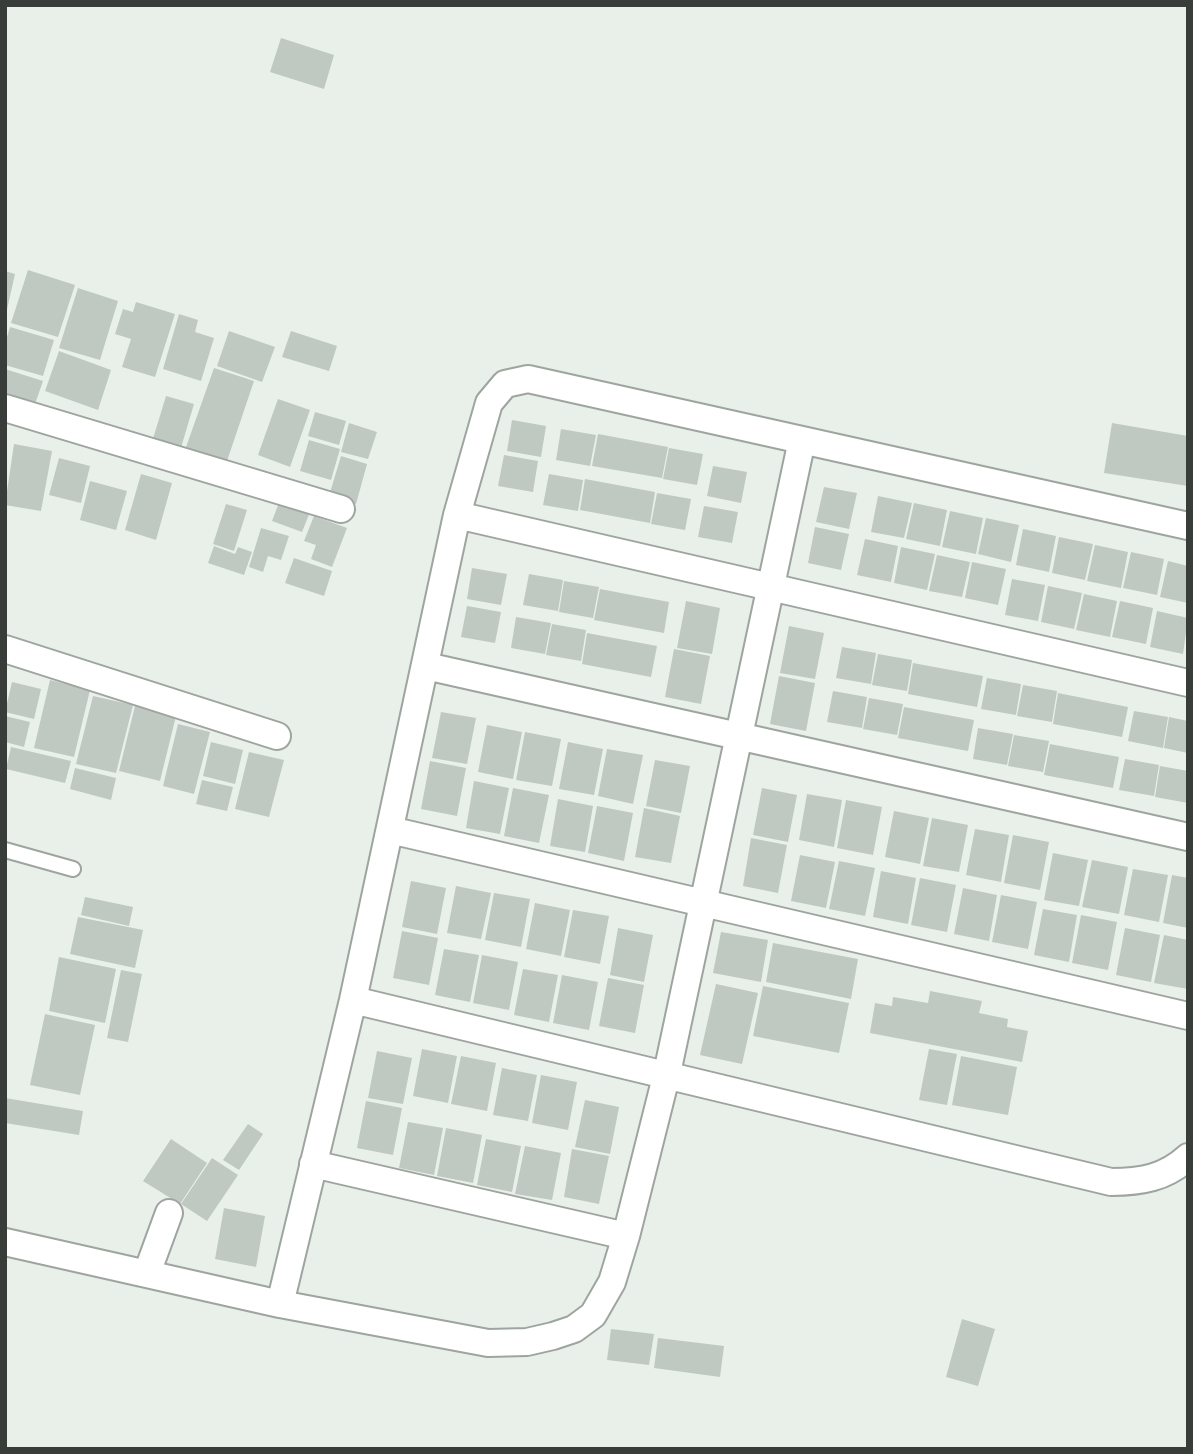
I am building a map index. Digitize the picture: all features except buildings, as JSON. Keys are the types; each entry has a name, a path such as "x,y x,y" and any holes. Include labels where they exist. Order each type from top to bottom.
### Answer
{"street":[{"path":"280,1304 353,1000 457,514 489,403 497,390 514,380 528,379 1188,526"},
{"path":"5,408 341,509"},
{"path":"5,1242 280,1304 488,1343 527,1342 574,1329 593,1315 612,1282 667,1073 802,440"},
{"path":"457,514 1188,683"},
{"path":"5,649 278,736"},
{"path":"426,666 1188,837"},
{"path":"390,830 1188,1016"},
{"path":"353,1000 667,1073 1111,1182 1138,1182 1160,1177 1188,1157"},
{"path":"313,1164 626,1236"},
{"path":"147,1273 169,1213"}],"lane":[{"path":"5,850 74,869"}]}
